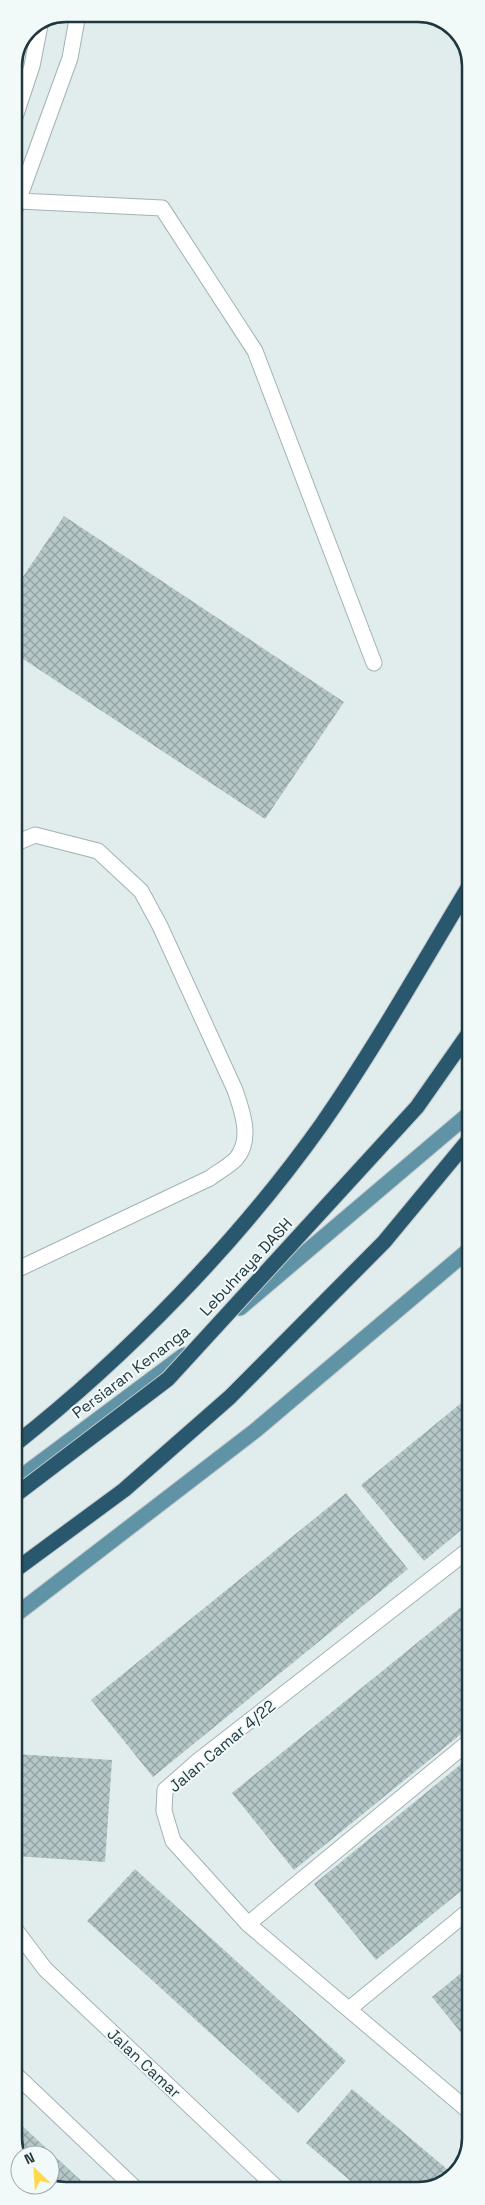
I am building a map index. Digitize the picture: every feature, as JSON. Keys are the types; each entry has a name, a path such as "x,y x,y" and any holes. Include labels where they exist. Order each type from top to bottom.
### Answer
{"highway":[{"path":"22,1440 61,1409 178,1296 274,1188 357,1072 462,898"},
{"name":"Lebuhraya DASH","path":"22,1490 168,1379 417,1107 462,1043"},
{"path":"22,1565 124,1490 230,1397 384,1242 462,1149"}],"main road":[{"name":"Persiaran Kenanga","path":"22,1476 182,1358 462,1120"},
{"path":"22,1610 256,1430 462,1256"}],"street":[{"path":"22,193 70,58 77,22"},
{"path":"22,96 32,66 39,32"},
{"path":"22,207 162,208 255,351 374,663"},
{"path":"22,841 35,835 98,851 141,891 160,926 235,1090 244,1118 245,1138 236,1158 210,1178 22,1267"},
{"name":"Jalan Camar 4/22","path":"462,1555 198,1761 165,1790 164,1811 173,1841 248,1924 462,2102"},
{"path":"248,1924 462,1747"},
{"path":"349,2009 462,1916"},
{"name":"Jalan Camar","path":"22,1938 45,1969 271,2182"},
{"path":"22,2081 129,2182"}],"building":[{"path":"64,516 344,702 265,819 22,658 22,578"},
{"path":"462,1402 462,1529 424,1561 361,1485"},
{"path":"346,1493 408,1569 153,1777 91,1700"},
{"path":"462,1606 462,1733 294,1870 232,1793"},
{"path":"22,1754 112,1760 105,1862 22,1856"},
{"path":"462,1763 462,1890 376,1960 314,1884"},
{"path":"135,1869 346,2061 298,2113 87,1921"},
{"path":"462,1972 462,2034 432,1997"},
{"path":"352,2089 449,2171 441,2177 427,2182 352,2182 306,2143"},
{"path":"22,2126 43,2145 23,2145"},
{"path":"60,2161 82,2182 60,2182"}]}
